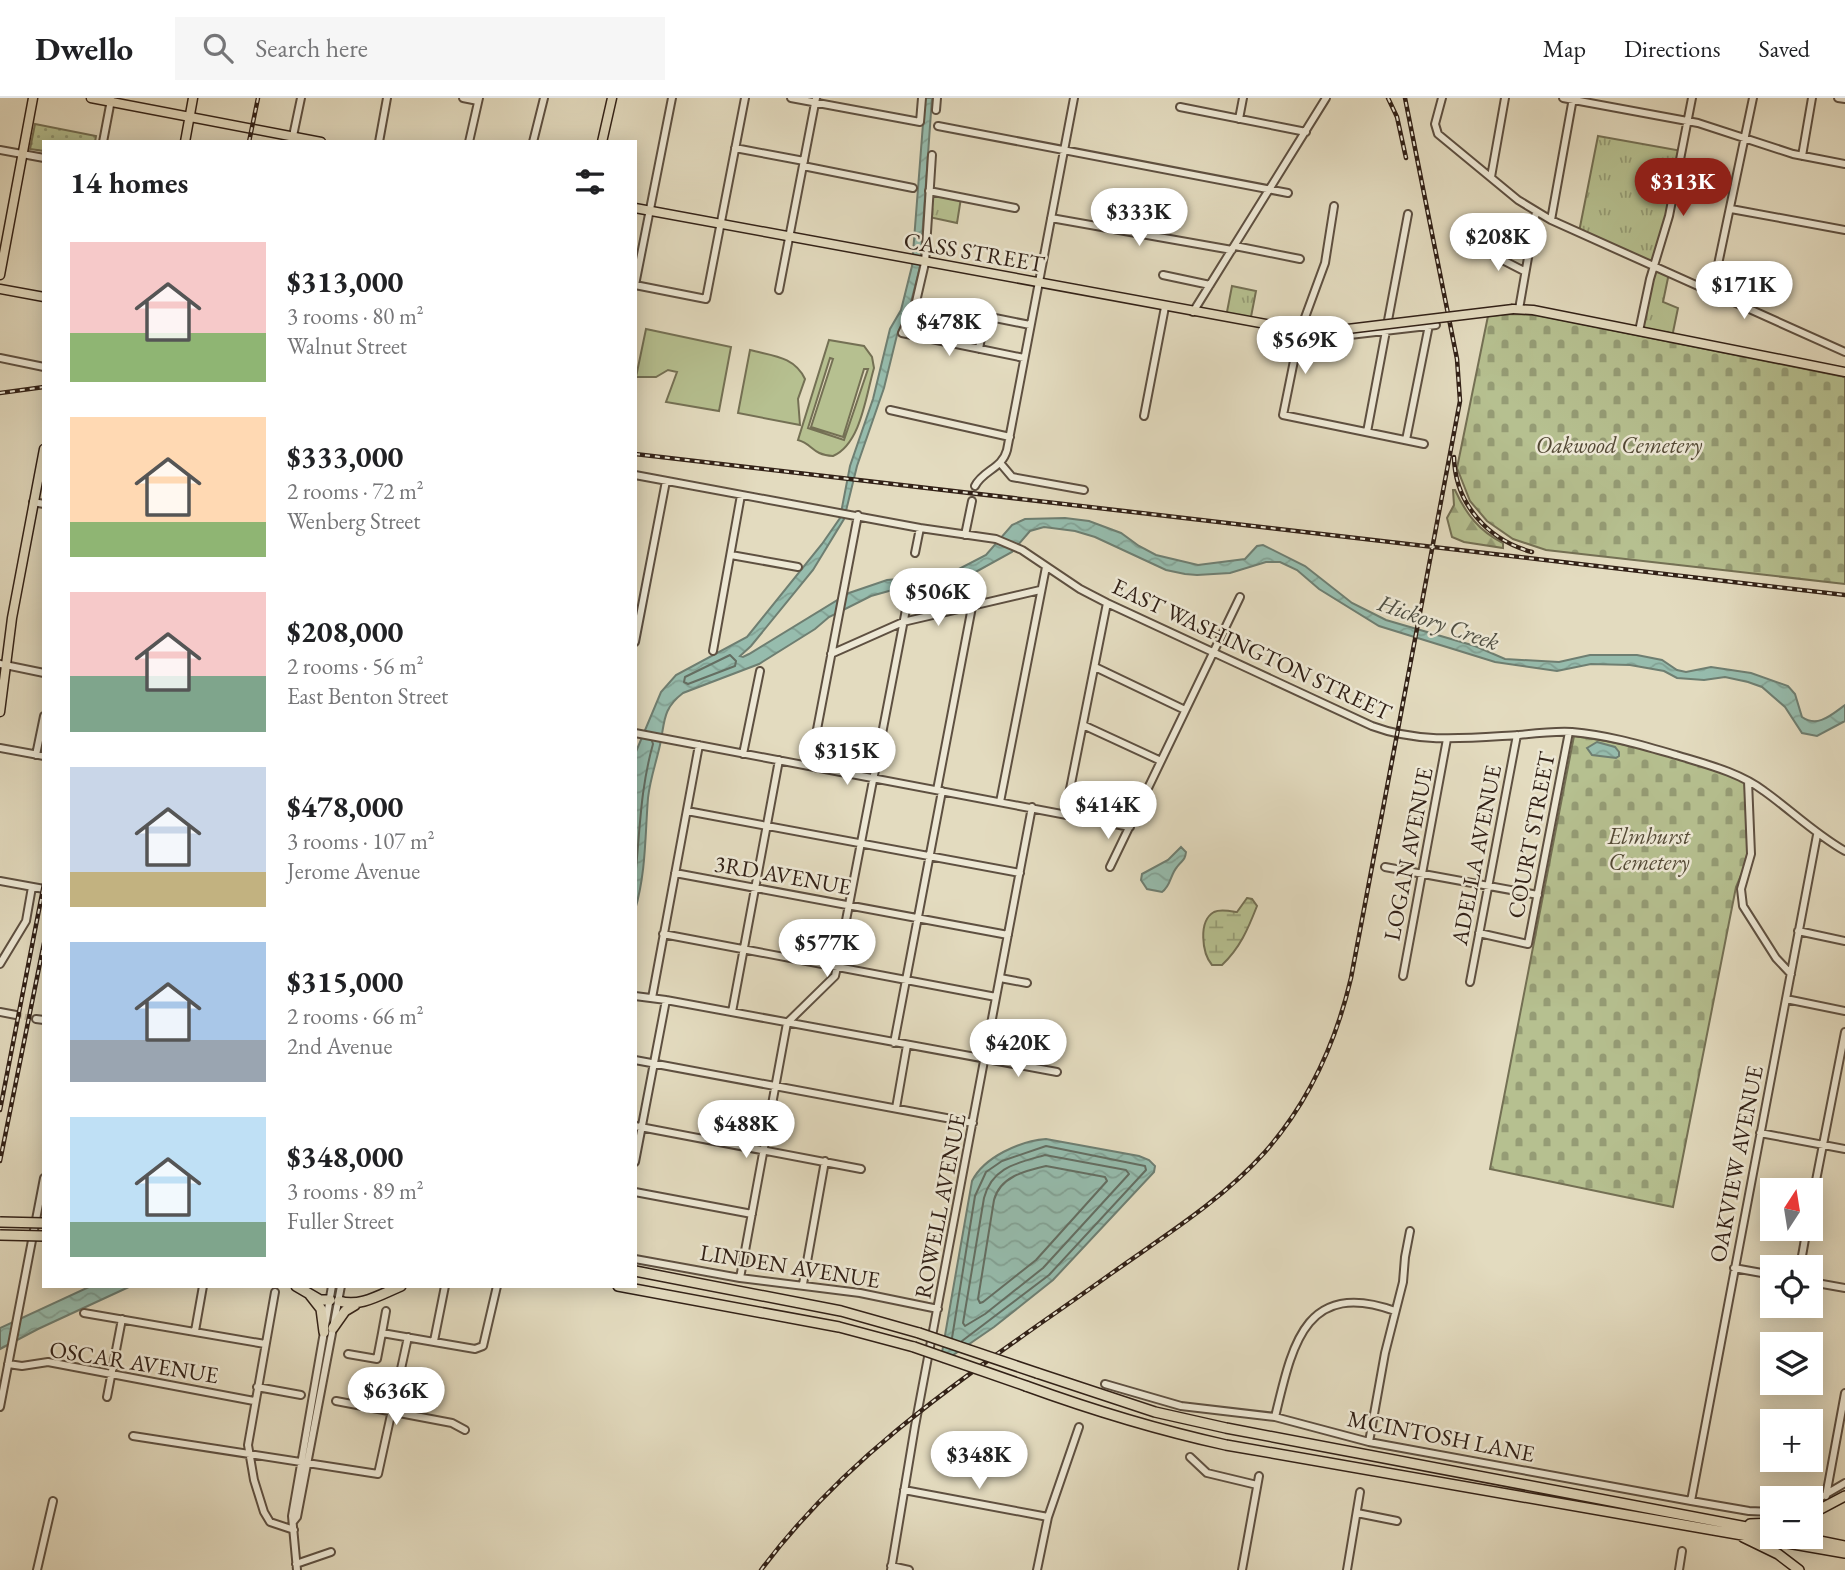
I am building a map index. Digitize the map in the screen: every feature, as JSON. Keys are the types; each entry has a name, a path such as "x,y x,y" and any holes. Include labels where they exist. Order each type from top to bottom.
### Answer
{"highway":[{"path":"0,1222 42,1223"},
{"path":"0,1235 42,1236"},
{"path":"637,1272 841,1311 919,1333 1155,1412 1226,1428 1760,1530"},
{"path":"299,1288 320,1300 350,1304 360,1302"},
{"path":"333,1328 345,1311 396,1288"},
{"path":"629,1288 839,1327 914,1347 1092,1410 1161,1431 1226,1445 1845,1553"},
{"path":"310,1295 321,1309 324,1332"},
{"path":"1823,1508 1845,1496"},
{"path":"1717,1522 1760,1523"},
{"path":"1737,1533 1778,1554 1799,1570"},
{"path":"1823,1542 1845,1546"}],"main road":[{"path":"0,275 33,98"},
{"path":"91,98 312,140"},
{"path":"185,140 193,98"},
{"path":"602,140 612,98"},
{"name":"CASS STREET","path":"637,208 1302,331 1331,331 1516,309 1845,372"},
{"path":"0,289 42,298"},
{"path":"0,708 3,665 42,459"},
{"path":"1,622 8,622 12,618"}],"street":[{"path":"293,136 301,98"},
{"path":"379,140 387,98"},
{"path":"463,98 479,99 469,140"},
{"path":"534,140 544,98"},
{"path":"637,275 672,98"},
{"path":"637,285 706,299 745,98"},
{"path":"791,98 816,100 920,122 922,98"},
{"path":"936,110 937,98"},
{"path":"975,486 982,475 1001,464 1010,437 1074,98"},
{"path":"1239,119 1243,98"},
{"path":"1193,312 1326,98"},
{"path":"1442,98 1435,129 1536,212 1845,352"},
{"path":"1491,177 1505,98"},
{"path":"1563,98 1688,121 1802,156 1845,164"},
{"path":"1639,331 1654,266 1670,216 1692,98"},
{"path":"1713,293 1753,98"},
{"path":"1802,156 1812,98"},
{"path":"1838,98 1845,99"},
{"path":"1551,220 1573,99"},
{"path":"103,140 111,100"},
{"path":"779,290 816,100"},
{"path":"1180,107 1306,132"},
{"path":"937,126 1288,192"},
{"path":"735,148 913,188"},
{"path":"0,150 42,159"},
{"path":"932,155 925,262 915,306 902,333 1024,358"},
{"path":"929,191 1015,208"},
{"path":"1334,206 1325,263 1298,341 1283,415 1424,443"},
{"path":"1731,209 1845,230"},
{"path":"1516,309 1536,212"},
{"path":"1367,432 1408,214"},
{"path":"1051,218 1300,259"},
{"path":"0,219 10,221"},
{"path":"1483,250 1524,271"},
{"path":"1163,275 1210,285"},
{"path":"1144,416 1165,307"},
{"path":"979,349 985,316 1030,325"},
{"path":"1298,341 1432,325 1406,440"},
{"path":"0,358 42,367"},
{"path":"890,410 1010,437"},
{"path":"1001,464 1013,477 1084,490"},
{"name":"EAST WASHINGTON STREET","path":"637,475 920,528 996,539 1022,550 1080,589 1107,603 1372,726 1415,738 1447,739 1569,732 1615,737 1703,763 1748,781 1763,790 1817,835 1845,851"},
{"path":"637,632 666,481"},
{"path":"713,651 741,495"},
{"path":"965,535 972,501"},
{"path":"33,502 42,504"},
{"path":"810,766 855,515"},
{"path":"915,553 920,528"},
{"path":"731,555 798,567"},
{"path":"1000,802 1046,567"},
{"path":"894,1043 976,586"},
{"path":"831,654 903,622 1040,590"},
{"path":"1110,867 1240,597"},
{"path":"740,1278 787,1023 835,976 908,599"},
{"path":"1065,814 1107,603"},
{"path":"3,665 42,673"},
{"path":"1094,667 1185,710"},
{"path":"743,754 760,671"},
{"path":"1083,725 1161,761"},
{"name":"COURT STREET","path":"1479,933 1528,944 1569,732"},
{"path":"637,734 1130,827"},
{"name":"ADELLA AVENUE","path":"1470,982 1517,735"},
{"path":"0,748 40,756 42,736"},
{"name":"LOGAN AVENUE","path":"1403,976 1447,739"},
{"path":"652,998 699,746"},
{"path":"732,1012 779,761"},
{"path":"1748,781 1751,854 1741,889 1743,906 1776,958 1791,974"},
{"name":"ROWELL AVENUE","path":"891,1568 1032,807"},
{"path":"687,811 1020,873"},
{"name":"OAKVIEW AVENUE","path":"1690,1501 1817,835"},
{"path":"1385,867 1538,895"},
{"name":"3RD AVENUE","path":"675,873 1008,935"},
{"path":"0,881 42,889"},
{"path":"0,964 26,921 32,887"},
{"path":"1798,931 1845,941"},
{"path":"663,934 996,997"},
{"path":"1000,978 1027,983"},
{"path":"637,996 1057,1072"},
{"path":"1786,999 1845,1011"},
{"path":"637,1144 666,1000"},
{"path":"0,1012 16,1015"},
{"path":"1816,1178 1845,1032"},
{"path":"895,1108 906,1045"},
{"path":"637,1060 973,1123"},
{"path":"639,1126 861,1169"},
{"path":"1760,1133 1845,1149"},
{"path":"803,1284 825,1161"},
{"path":"0,1407 42,1188"},
{"path":"637,1192 752,1214"},
{"path":"1369,1442 1395,1311 1404,1282 1410,1231"},
{"name":"LINDEN AVENUE","path":"637,1259 740,1278 860,1293 939,1309"},
{"path":"1734,1268 1760,1273"},
{"path":"1823,1284 1845,1288"},
{"path":"195,1331 203,1288"},
{"path":"331,1552 297,1567 292,1516 333,1328 332,1288"},
{"path":"305,1462 324,1332 340,1288"},
{"path":"434,1341 446,1288"},
{"path":"383,1333 475,1349 483,1346 497,1288"},
{"path":"275,1292 248,1445 258,1501 264,1512 270,1522 294,1526"},
{"path":"1275,1417 1294,1351 1311,1320 1328,1308 1350,1301 1373,1303 1395,1311"},
{"path":"348,1354 377,1359 386,1311"},
{"path":"84,1313 265,1344"},
{"path":"107,1397 122,1319"},
{"path":"133,1436 378,1474 408,1337"},
{"name":"OSCAR AVENUE","path":"8,1364 22,1366 48,1362 254,1401"},
{"name":"MCINTOSH LANE","path":"1105,1384 1181,1406 1275,1417 1369,1442 1760,1511"},
{"path":"257,1387 301,1395"},
{"path":"1826,1496 1845,1393"},
{"path":"336,1401 452,1423 465,1430"},
{"path":"1037,1570 1048,1517 1079,1427"},
{"path":"1191,1457 1207,1473 1257,1485"},
{"path":"1242,1570 1259,1476"},
{"path":"1823,1497 1845,1483"},
{"path":"904,1490 1048,1517"},
{"path":"1348,1570 1360,1492"},
{"path":"37,1570 53,1501"},
{"path":"1357,1513 1397,1521"},
{"path":"1679,1570 1682,1551"},
{"path":"891,1568 909,1570"}],"green space":[{"path":"35,124 96,136 95,140 42,140 42,151 30,149"},
{"path":"1598,136 1682,151 1654,266 1579,232"},
{"path":"930,192 961,198 957,223 929,217"},
{"path":"1655,267 1669,273 1663,302 1678,308 1672,337 1639,331"},
{"path":"1232,286 1256,291 1250,322 1226,317"},
{"name":"Oakwood Cemetery","path":"1537,315 1845,377 1845,584 1546,550 1513,539 1487,521 1470,501 1457,468 1488,316"},
{"path":"646,329 731,347 719,411 666,402 677,372 668,370 656,377 637,377"},
{"path":"829,340 864,346 872,357 874,368 861,418 850,441 833,456 821,454 798,440","holes":["830,358 833,359 811,427 843,437 864,369 868,369 844,440 808,428"]},
{"path":"750,350 782,358 800,371 805,379 798,399 800,425 738,413"},
{"path":"1453,490 1474,521 1503,543 1503,548 1464,542 1452,537 1447,518 1454,505"},
{"name":"Elmhurst Cemetery","path":"1574,736 1661,753 1746,781 1750,854 1736,887 1673,1207 1490,1169"},
{"path":"1247,898 1252,899 1257,906 1243,938 1222,965 1212,965 1203,937 1209,916 1216,911 1237,912"}],"water":[{"path":"925,98 932,98 920,267 909,310 897,335 884,388 857,466 844,519 813,570 740,656 749,654 849,593 887,580 933,576 957,570 986,555 1012,525 1025,519 1065,518 1089,521 1121,533 1156,555 1198,565 1245,559 1257,546 1263,545 1305,566 1352,603 1386,620 1475,646 1505,659 1559,662 1590,655 1637,655 1662,660 1677,670 1686,672 1711,667 1751,673 1788,686 1795,694 1802,717 1819,721 1845,705 1845,721 1817,736 1802,733 1785,707 1762,687 1725,677 1704,680 1677,678 1664,671 1630,665 1591,664 1557,671 1495,662 1379,626 1319,589 1297,570 1280,562 1266,562 1230,573 1185,574 1166,570 1095,537 1044,527 1030,531 1012,552 972,574 871,596 829,617 815,629 759,664 683,693 676,699 666,716 650,784 643,868 637,903 637,749 661,692 676,675 747,637 840,518 850,466 873,399 890,329 901,310 912,266"},
{"path":"1597,742 1615,747 1619,756 1616,758 1592,755 1587,748"},
{"path":"1181,847 1186,852 1185,857 1165,890 1162,892 1147,889 1141,880 1142,874 1168,860"},
{"path":"1046,1139 1139,1156 1155,1166 1154,1172 1053,1280 994,1327 943,1362 941,1358 972,1181 985,1165 1004,1152 1025,1143"},
{"path":"87,1288 127,1288 0,1349 0,1328"}],"tunnel":[{"path":"972,501 975,486"},
{"path":"16,1015 36,1019"}],"railway":[{"path":"249,140 258,98"},
{"path":"1388,98 1397,117 1406,158"},
{"path":"761,1570 798,1525 880,1444 970,1373 1192,1217 1248,1170 1295,1113 1329,1048 1351,978 1460,401 1457,359 1405,98"},
{"path":"0,393 42,387"},
{"path":"637,454 1845,595"},
{"path":"1454,457 1460,490 1477,518 1501,539 1532,552"},
{"path":"0,1110 42,894"},
{"path":"0,1161 42,953"}],"water label":[{"name":"Hickory Creek","path":"1439,622"}]}
